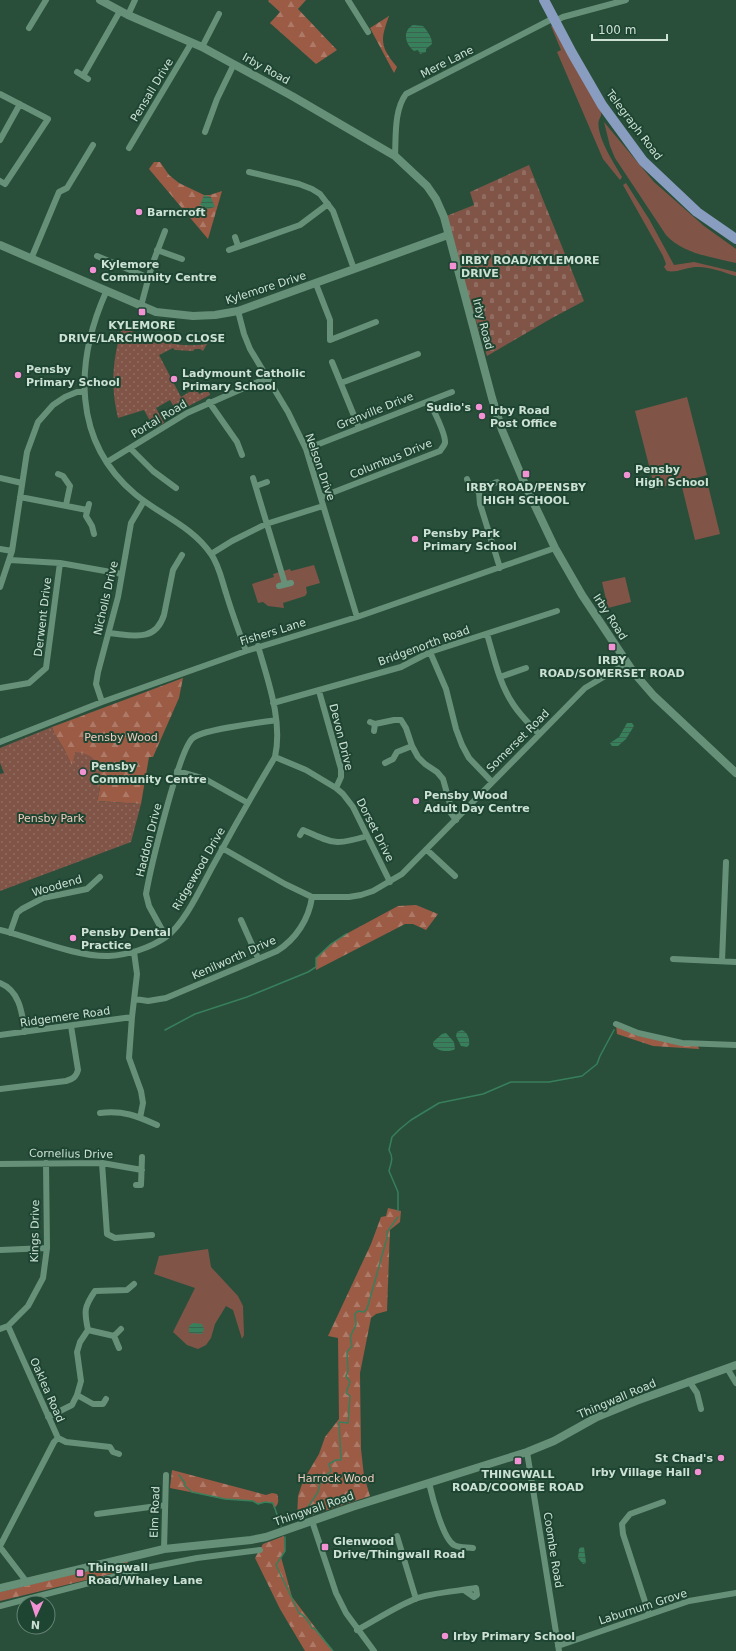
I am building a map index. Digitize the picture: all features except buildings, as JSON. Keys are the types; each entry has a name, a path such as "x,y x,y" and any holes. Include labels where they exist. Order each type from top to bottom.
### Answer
{"main road":[{"name":"Telegraph Road","path":"544,0 602,105 643,161 697,212 736,239"}],"street":[{"path":"29,28 46,0"},
{"name":"Irby Road","path":"100,0 128,15 192,42 234,64 395,156 427,186 436,199 444,217 492,398 502,430 527,489 555,548 582,595 627,663 654,696 736,772"},
{"path":"128,15 135,0"},
{"path":"348,0 368,32"},
{"name":"Mere Lane","path":"395,156 398,113 401,100 406,94 555,20 626,0"},
{"path":"83,76 120,11"},
{"path":"202,47 219,14"},
{"name":"Pensall Drive","path":"129,148 192,42"},
{"path":"205,132 217,99 234,64"},
{"path":"0,94 48,119 5,184 0,181"},
{"path":"0,140 20,104"},
{"path":"31,259 59,192 67,188 93,145"},
{"path":"249,172 273,177 312,189 328,204 333,211 354,269"},
{"path":"229,250 300,224 328,204"},
{"path":"141,306 157,250 165,231"},
{"name":"Kylemore Drive","path":"0,245 106,292 156,312 193,316 215,315 238,311 448,235"},
{"path":"235,237 238,246"},
{"path":"157,250 179,258 174,264"},
{"path":"97,256 149,278"},
{"path":"316,284 330,320 330,340 376,322"},
{"path":"106,292 95,321 84,366 86,410 92,431 101,453 117,477 144,501 187,528 211,554 220,574 246,651"},
{"name":"Nelson Drive","path":"238,311 244,334 250,348 288,412 306,449 357,617"},
{"path":"341,384 418,354"},
{"path":"332,362 359,428"},
{"name":"Portal Road","path":"108,462 187,413 209,402 267,378"},
{"path":"0,587 12,551 27,452 38,422 64,397 77,392 84,392"},
{"name":"Grenville Drive","path":"306,449 452,392"},
{"name":"Columbus Drive","path":"321,497 440,451 444,447 444,436 429,400"},
{"path":"209,402 237,442 242,455"},
{"path":"130,448 153,471 176,488"},
{"path":"58,474 63,476 70,486 66,505"},
{"path":"0,478 22,483"},
{"path":"253,478 285,584"},
{"path":"466,479 469,485 479,492"},
{"path":"256,486 267,482"},
{"path":"479,492 481,489 497,482"},
{"path":"62,491 69,492"},
{"path":"479,492 480,504 500,568"},
{"path":"20,497 66,505 88,507 86,516 92,526 94,534"},
{"name":"Nicholls Drive","path":"102,702 96,684 98,672 118,597 131,523 144,501"},
{"path":"211,554 232,541 266,524 323,506"},
{"name":"Fishers Lane","path":"0,742 102,702 258,646 357,617 555,548"},
{"path":"0,549 12,551"},
{"path":"109,633 138,636 147,635 157,628 164,615 173,570 182,556"},
{"path":"10,560 60,563 122,574"},
{"name":"Derwent Drive","path":"0,688 29,683 46,668 60,563"},
{"name":"Bridgenorth Road","path":"273,703 401,667 430,652 557,611"},
{"path":"487,634 500,677 512,702 519,713 539,734"},
{"name":"Ridgewood Drive","path":"0,930 85,954 108,956 134,952 151,946 166,937 179,923 192,903 275,757 278,744 276,720 258,646"},
{"path":"430,652 446,689 456,729 462,745 469,758 492,782"},
{"name":"Somerset Road","path":"222,848 285,884 312,897 349,897 373,891 402,874 585,688 627,663"},
{"path":"500,677 526,668"},
{"name":"Devon Drive","path":"319,691 341,769 341,777 336,788"},
{"name":"Haddon Drive","path":"166,937 149,906 146,894 167,807 189,741 200,734 276,720"},
{"path":"374,731 372,723 401,720 406,728 412,746 418,757 437,772 443,779 450,804 450,812 456,820"},
{"path":"385,763 394,759 397,752 412,746"},
{"name":"Dorset Drive","path":"275,757 306,770 336,788 353,807 390,882"},
{"path":"178,771 205,779 248,803"},
{"path":"300,835 303,830 329,842 342,843 367,836"},
{"path":"426,850 455,876"},
{"path":"722,962 726,862"},
{"path":"718,870 725,870"},
{"name":"Woodend","path":"10,933 17,913 22,909 44,898 87,889 100,877"},
{"name":"Kenilworth Drive","path":"135,999 148,1000 166,998 277,951 293,940 306,917 312,897"},
{"path":"241,920 258,958"},
{"path":"134,952 137,974 129,1058 142,1091 143,1103 140,1118"},
{"path":"673,959 736,962"},
{"path":"0,983 9,988 20,1002 25,1032"},
{"name":"Ridgemere Road","path":"0,1035 132,1018"},
{"path":"616,1024 638,1033 682,1042 736,1045"},
{"path":"0,1089 66,1082 73,1079 78,1070 71,1026"},
{"path":"100,1113 119,1112 157,1125"},
{"path":"136,1185 141,1185 142,1157"},
{"name":"Kings Drive","path":"0,1329 8,1326 28,1306 43,1278 47,1248 46,1163"},
{"name":"Cornelius Drive","path":"0,1164 102,1164 142,1170"},
{"path":"102,1164 107,1234 115,1238 152,1235"},
{"path":"0,1250 47,1248"},
{"path":"48,1417 72,1405 77,1395 81,1381 77,1352 80,1342 88,1330 84,1314 86,1304 95,1291 127,1290 134,1284"},
{"name":"Oaklea Road","path":"0,1546 54,1442 58,1438 8,1326"},
{"path":"114,1336 121,1329"},
{"path":"88,1330 114,1336"},
{"path":"114,1336 119,1348"},
{"name":"Thingwall Road","path":"0,1588 164,1549 251,1540 266,1537 527,1452 554,1441 596,1417 736,1365"},
{"path":"727,1368 736,1382"},
{"path":"690,1381 697,1393 701,1409"},
{"path":"77,1395 94,1404 104,1404"},
{"path":"58,1438 66,1442 110,1447 112,1452 119,1454"},
{"name":"Coombe Road","path":"527,1452 558,1648"},
{"name":"Elm Road","path":"164,1549 166,1475"},
{"path":"429,1483 436,1511 450,1541 457,1547 473,1548"},
{"path":"649,1614 623,1534 622,1524 630,1514 663,1502"},
{"path":"97,1514 165,1505"},
{"path":"312,1521 336,1593 357,1630 374,1651"},
{"path":"398,1536 416,1599"},
{"path":"0,1546 26,1581"},
{"path":"0,1606 152,1567 197,1558 260,1550"},
{"path":"357,1630 416,1599 464,1590"},
{"name":"Laburnum Grove","path":"558,1648 649,1614 689,1602 736,1593"}],"green space":[{"path":"306,0 298,9 337,50 316,64 270,23 280,12 268,1"},
{"path":"389,16 384,32 383,43 387,54 397,67 394,73 370,28"},
{"path":"553,25 601,111 599,120 600,134 606,150 622,177 620,180 603,159 557,52 561,50 551,26"},
{"path":"604,122 654,182 704,226 736,249 736,263 689,251 681,247 666,235 615,158 610,146"},
{"path":"154,162 160,162 169,175 179,183 204,195 210,195 222,191 208,239 149,169"},
{"path":"529,165 584,301 487,356 444,217 474,205 470,192"},
{"path":"626,183 649,219 674,265 694,262 736,272 736,276 705,267 667,271 664,267 666,264 663,256 623,185"},
{"name":"Ladymount Catholic Primary School","path":"122,327 163,342 185,345 207,344 203,351 200,349 195,349 193,351 175,350 173,348 159,355 181,397 196,388 199,394 208,390 210,395 177,412 170,400 156,408 164,423 154,428 144,410 118,418 113,383 116,350"},
{"path":"687,397 707,475 655,489 635,411"},
{"path":"707,481 720,534 695,540 682,487"},
{"path":"314,565 320,583 306,587 307,593 305,596 283,603 284,608 268,606 263,602 258,603 252,584 274,577 273,574 290,569 291,571"},
{"path":"625,577 631,602 608,608 602,582"},
{"name":"Pensby Wood","path":"183,678 179,698 153,757 149,757 141,804 97,801 100,782 99,764 72,766 52,727"},
{"name":"Pensby Park","path":"52,727 72,765 75,752 92,757 97,762 101,776 97,801 141,804 131,842 0,891 0,774 4,773 0,763 0,748"},
{"path":"416,905 438,914 426,930 413,924 405,924 316,970 316,958 331,944 346,934 398,906"},
{"path":"616,1025 638,1036 698,1046 699,1049 653,1046 617,1034"},
{"name":"Harrock Wood","path":"388,1208 401,1211 400,1222 390,1230 387,1311 376,1314 371,1318 360,1373 361,1449 364,1476 370,1496 297,1520 298,1496 303,1481 319,1454 325,1437 339,1419 338,1338 328,1336 371,1244 381,1217 386,1216"},
{"path":"208,1249 211,1267 238,1296 243,1306 244,1335 242,1339 233,1310 226,1306 215,1324 211,1338 206,1345 198,1349 187,1345 173,1332 195,1288 154,1274 159,1256"},
{"path":"172,1470 266,1495 272,1493 277,1494 278,1504 274,1508 272,1503 265,1502 258,1504 253,1501 225,1499 170,1488"},
{"path":"284,1536 285,1551 281,1557 292,1597 333,1651 305,1651 280,1609 255,1558 263,1544"},
{"path":"127,1561 129,1565 127,1570 25,1595 16,1595 16,1597 0,1601 0,1592"}],"shaded area":[{"path":"413,25 423,26 428,32 432,44 426,49 426,52 420,54 418,50 414,51 408,45 406,34"},
{"path":"204,195 211,197 215,207 208,209 200,205"},
{"path":"627,723 632,723 634,726 626,739 618,746 612,746 610,743 619,737"},
{"path":"462,1030 469,1038 469,1045 467,1047 461,1046 456,1036 457,1032"},
{"path":"446,1033 454,1042 455,1049 446,1051 437,1049 433,1045 433,1042 442,1034"},
{"path":"193,1323 202,1324 204,1329 202,1334 189,1333 189,1326"},
{"path":"584,1547 586,1563 583,1564 578,1558 579,1549"}],"waterway":[{"path":"165,1030 195,1014 247,997 308,972 316,967 316,958 331,944 346,934"},
{"path":"398,1211 398,1192 389,1171 392,1158 389,1150 392,1137 400,1129 411,1120 439,1103 483,1094 511,1082 549,1082 582,1076 597,1064 614,1030"},
{"path":"308,1507 318,1492 321,1480 331,1471 329,1464 336,1460 341,1460 339,1422 348,1423 350,1396 346,1393 350,1382 346,1376 348,1371 347,1352 352,1346 351,1336 356,1324 355,1314 358,1311 364,1312 367,1309 387,1238 387,1232 398,1217"},
{"path":"179,1475 185,1483 184,1485 192,1492 225,1499 253,1501 258,1504 265,1502 273,1503 281,1526"},
{"path":"285,1537 285,1551 276,1565 299,1613 305,1617 312,1628 315,1629 333,1651"}],"place":[{"name":"Barncroft","path":"139,212"},
{"name":"IRBY ROAD/KYLEMORE DRIVE","path":"453,266"},
{"name":"Kylemore Community Centre","path":"93,270"},
{"name":"KYLEMORE DRIVE/LARCHWOOD CLOSE","path":"142,312"},
{"name":"Pensby Primary School","path":"18,375"},
{"name":"Ladymount Catholic Primary School","path":"174,379"},
{"name":"Sudio's","path":"479,407"},
{"name":"Irby Road Post Office","path":"482,416"},
{"name":"IRBY ROAD/PENSBY HIGH SCHOOL","path":"526,474"},
{"name":"Pensby High School","path":"627,475"},
{"name":"Pensby Park Primary School","path":"415,539"},
{"name":"IRBY ROAD/SOMERSET ROAD","path":"612,647"},
{"name":"Pensby Community Centre","path":"83,772"},
{"name":"Pensby Wood Adult Day Centre","path":"416,801"},
{"name":"Pensby Dental Practice","path":"73,938"},
{"name":"St Chad's","path":"721,1458"},
{"name":"THINGWALL ROAD/COOMBE ROAD","path":"518,1461"},
{"name":"Irby Village Hall","path":"698,1472"},
{"name":"Glenwood Drive/Thingwall Road","path":"325,1547"},
{"name":"Thingwall Road/Whaley Lane","path":"80,1573"},
{"name":"Irby Primary School","path":"445,1636"}]}
